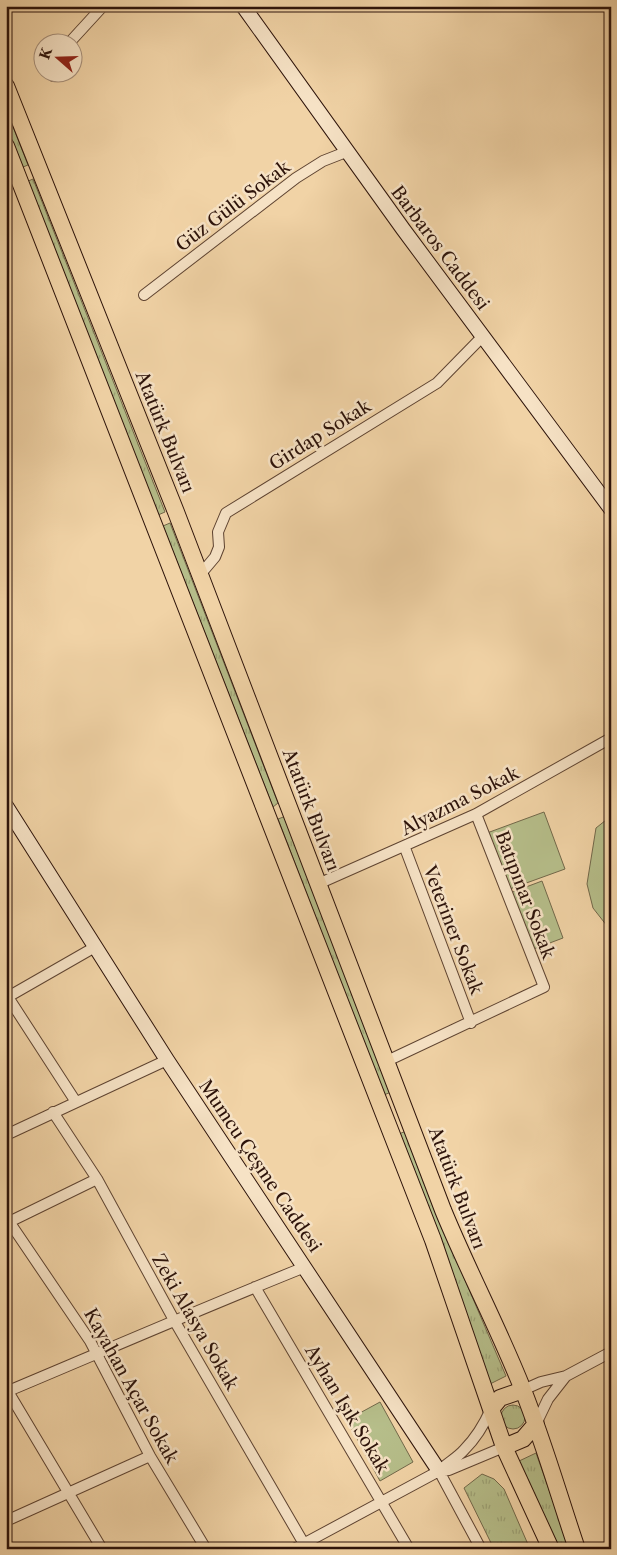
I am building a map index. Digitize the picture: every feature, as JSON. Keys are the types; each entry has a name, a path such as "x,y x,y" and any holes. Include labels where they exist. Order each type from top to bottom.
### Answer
{"main road":[{"name":"Atatürk Bulvarı","path":"6,86 199,576 465,1264 523,1390 577,1549"},
{"path":"6,146 426,1222 504,1447 551,1549"},
{"path":"491,1409 500,1398 523,1390"},
{"path":"504,1447 523,1439 536,1424"}],"street":[{"path":"79,32 103,6"},
{"name":"Barbaros Caddesi","path":"243,6 346,152 611,509"},
{"name":"Güz Gülü Sokak","path":"144,295 296,178 323,161 346,152"},
{"name":"Girdap Sokak","path":"199,576 216,557 219,547 218,532 226,512 437,383 483,336"},
{"name":"Alyazma Sokak","path":"318,884 404,848 476,814 611,738"},
{"name":"Mumcu Çeşme Caddesi","path":"6,806 167,1060 439,1471 481,1549"},
{"name":"Batıpınar Sokak","path":"471,1023 544,988 476,814"},
{"name":"Veteriner Sokak","path":"404,848 471,1023"},
{"path":"76,1102 7,996 95,947"},
{"path":"387,1061 471,1023"},
{"path":"6,1135 167,1060"},
{"name":"Zeki Alasya Sokak","path":"53,1112 97,1179 302,1547"},
{"path":"8,1219 97,1179"},
{"name":"Kayahan Açar Sokak","path":"8,1219 90,1341 150,1456 206,1549"},
{"path":"102,1549 7,1391 305,1267"},
{"name":"Ayhan Işık Sokak","path":"255,1287 409,1549"},
{"path":"523,1390 541,1382 566,1376 611,1352"},
{"path":"536,1424 548,1399 566,1376"},
{"path":"302,1547 381,1500 439,1471 450,1460 463,1452 474,1439 481,1430 491,1409"},
{"path":"439,1471 449,1470 504,1447"},
{"path":"6,1521 150,1456"}],"green space":[{"path":"6,109 28,165 23,167 6,125"},
{"path":"33,179 165,512 158,515 26,182"},
{"path":"170,523 278,803 273,807 163,526"},
{"path":"544,812 565,869 507,890 487,833"},
{"path":"286,816 391,1092 384,1095 278,819"},
{"path":"611,816 611,931 593,908 587,884 596,828"},
{"path":"542,881 563,938 531,950 510,893"},
{"path":"406,1131 456,1259 506,1376 488,1385 399,1134"},
{"path":"380,1402 413,1462 380,1481 347,1420"},
{"path":"513,1405 521,1409 525,1417 521,1425 513,1429 505,1425 501,1417 505,1409"},
{"path":"536,1453 570,1549 556,1549 517,1462"},
{"path":"482,1474 494,1479 504,1489 530,1549 494,1549 464,1488"}]}
